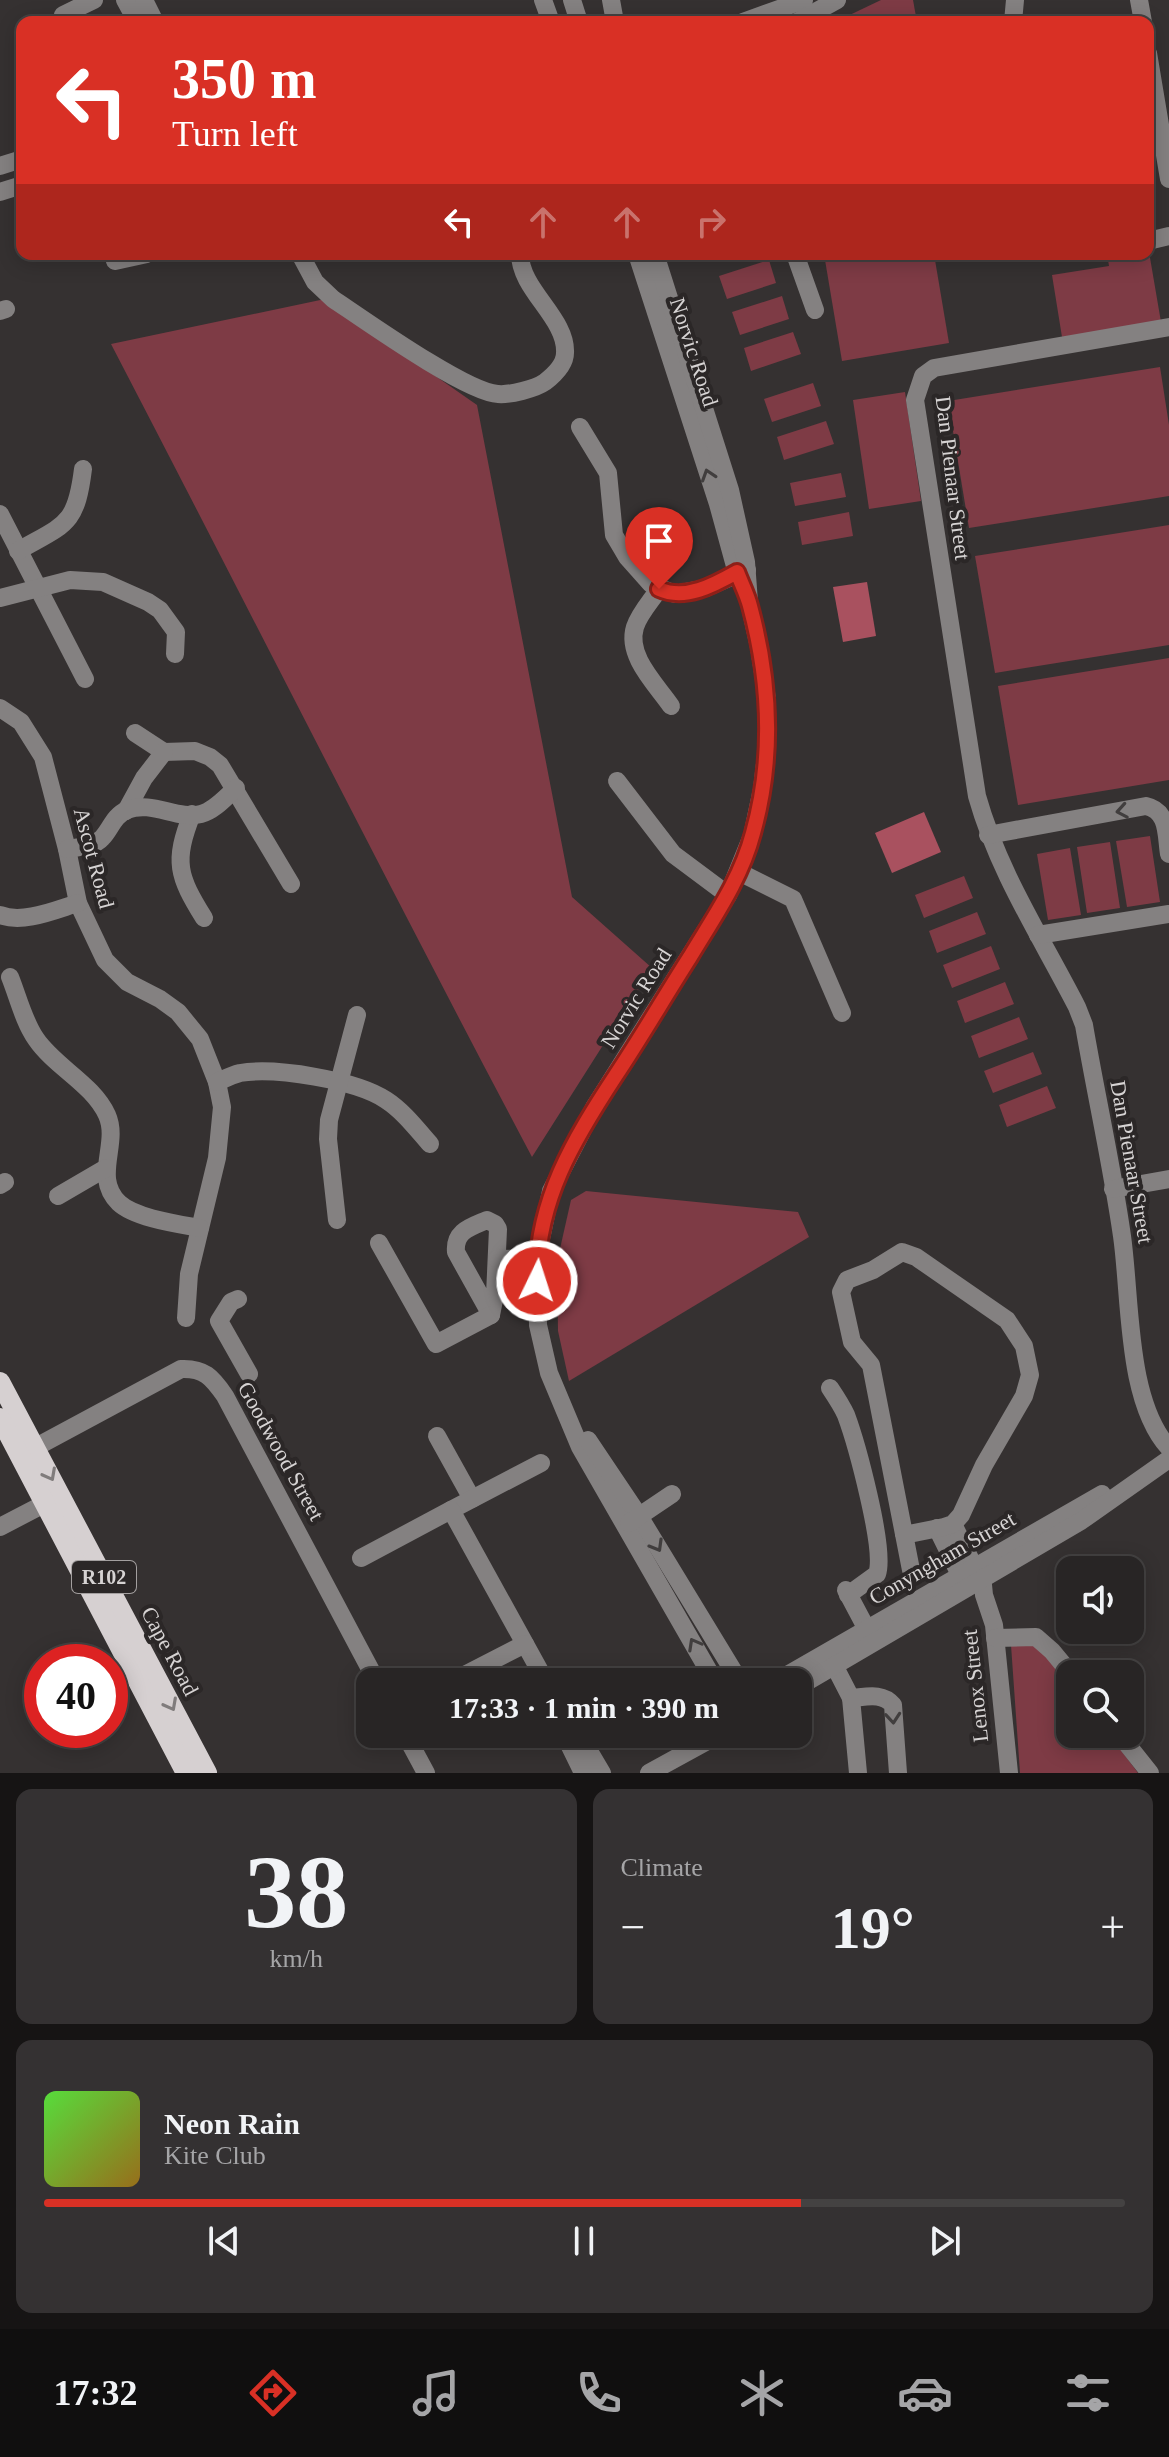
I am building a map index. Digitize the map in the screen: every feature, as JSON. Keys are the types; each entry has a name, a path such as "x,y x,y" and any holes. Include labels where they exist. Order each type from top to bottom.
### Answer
{"main road":[{"name":"Cape Road","path":"0,1382 207,1773"},
{"name":"Cape Road","path":"0,1418 186,1773"}],"street":[{"path":"62,12 94,0"},
{"path":"761,13 804,0"},
{"path":"808,16 837,0"},
{"path":"1154,89 1169,179"},
{"path":"115,261 120,260"},
{"path":"303,260 315,282 333,299 471,386 499,395 541,385 560,368 566,350 562,334 524,274 521,260"},
{"name":"Norvic Road","path":"639,260 742,571"},
{"name":"Norvic Road","path":"657,260 730,490 742,571 759,647 768,725 758,813 739,872 728,895 595,1106 551,1191 537,1258 538,1325 549,1373 580,1447 731,1668"},
{"path":"797,260 815,310"},
{"name":"Dan Pienaar Street","path":"1169,327 934,368 923,376 915,400 977,796 988,835 1084,1025 1122,1236 1139,1382 1152,1426 1169,1448"},
{"path":"580,427 608,473 614,535 638,571 659,589 675,594 714,585 742,571"},
{"path":"18,551 64,525 72,516 78,505 83,469"},
{"path":"0,514 85,679"},
{"path":"0,598 85,579 103,582 160,610 176,632 175,654"},
{"path":"659,589 635,626 633,646 671,706"},
{"name":"Ascot Road","path":"0,708 21,722 43,757 78,903 105,960 127,982 178,1012 200,1039 217,1082 222,1107 217,1158 189,1274 186,1318"},
{"path":"135,733 164,752 195,751 220,765 291,884"},
{"path":"126,811 144,778 164,752"},
{"path":"617,781 673,854 728,895"},
{"path":"67,849 88,846 101,840 115,818 126,811 159,808 200,815 236,788"},
{"path":"988,835 1146,806 1159,811 1163,818 1169,851"},
{"path":"192,814 183,837 180,873 184,887 204,918"},
{"path":"739,872 793,899 842,1013"},
{"path":"0,915 9,919 78,903"},
{"path":"1038,935 1169,914"},
{"path":"10,977 35,1038 107,1114 111,1127 105,1178 111,1194 120,1204 133,1211 200,1228"},
{"path":"337,1220 328,1139 329,1120 357,1015"},
{"path":"217,1082 240,1073 265,1073 311,1076 362,1089 386,1100 402,1112 430,1144"},
{"path":"58,1196 106,1168"},
{"path":"1113,1189 1169,1179"},
{"path":"487,1220 498,1229 491,1315 456,1252 456,1243 463,1230 487,1220"},
{"path":"379,1243 436,1344 491,1315"},
{"path":"904,1535 945,1526 964,1511 984,1465 1024,1396 1030,1375 1028,1357 1016,1330 996,1310 916,1257 902,1252 873,1270 847,1280 841,1292 852,1342 871,1365 904,1535 911,1570"},
{"path":"497,1259 537,1258"},
{"path":"238,1299 226,1308 219,1321 249,1374"},
{"name":"Goodwood Street","path":"36,1447 181,1369 203,1371 213,1378 225,1396 370,1668"},
{"path":"830,1388 845,1412 856,1446 879,1554 877,1574 847,1593 870,1636"},
{"path":"437,1436 472,1499"},
{"name":"Conyngham Street","path":"804,1668 870,1636 1081,1521 1169,1459"},
{"path":"361,1558 541,1463"},
{"path":"631,1521 672,1494"},
{"path":"0,1527 46,1503"},
{"path":"451,1510 538,1668"},
{"name":"Norvic Road","path":"631,1521 707,1668"},
{"name":"Lenox Street","path":"945,1526 973,1581 995,1638 1009,1773"},
{"name":"Conyngham Street","path":"812,1678 870,1636"},
{"path":"995,1638 1036,1637 1059,1660"},
{"path":"478,1668 525,1644"},
{"path":"834,1665 851,1698 858,1773"},
{"path":"851,1698 883,1697 893,1705 898,1773"},
{"path":"413,1748 426,1773"},
{"path":"571,1748 583,1773"},
{"path":"587,1748 602,1773"},
{"path":"631,1773 671,1748"},
{"path":"649,1773 695,1748"},
{"path":"1130,1748 1150,1773"}],"shaded area":[{"path":"881,0 913,0 916,16 848,16"},
{"path":"769,260 776,283 727,299 719,276"},
{"path":"825,260 935,260 949,343 842,361"},
{"path":"1108,260 1150,260 1161,322 1062,337 1052,275 1109,266"},
{"path":"782,296 789,319 740,335 732,312"},
{"path":"325,299 477,405 572,897 652,968 532,1157 111,344"},
{"path":"793,332 801,354 751,371 744,348"},
{"path":"1160,367 1169,425 1169,496 969,528 948,401"},
{"path":"813,383 821,406 772,422 764,399"},
{"path":"905,392 921,501 869,509 853,400"},
{"path":"826,421 834,444 784,460 777,437"},
{"path":"841,473 846,497 795,506 790,483"},
{"path":"849,512 853,536 802,545 798,522"},
{"path":"1169,525 1169,645 995,673 975,556"},
{"path":"867,582 876,636 843,642 833,587"},
{"path":"1169,658 1169,780 1018,805 998,686"},
{"path":"924,812 941,852 892,873 875,833"},
{"path":"1150,836 1160,902 1127,907 1116,841"},
{"path":"1110,842 1120,908 1087,913 1077,847"},
{"path":"1070,848 1081,915 1048,920 1037,854"},
{"path":"964,876 973,898 924,918 915,895"},
{"path":"977,912 986,934 937,953 929,931"},
{"path":"991,946 1000,969 952,988 943,965"},
{"path":"1005,982 1014,1004 965,1023 957,1001"},
{"path":"1019,1017 1028,1039 979,1058 971,1036"},
{"path":"1033,1052 1042,1074 993,1093 984,1071"},
{"path":"1047,1086 1056,1108 1007,1127 999,1105"},
{"path":"586,1191 798,1212 809,1237 569,1381 558,1331 557,1262 571,1200"},
{"path":"1039,1643 1056,1665 1056,1748 1119,1748 1138,1773 1020,1773 1011,1645"}],"route":[{"path":"537,1281 537,1258 551,1191 562,1165 595,1106 728,895 739,872 758,813 767,747 767,699 749,602 737,572 714,585 691,592 675,594 659,589"}]}
